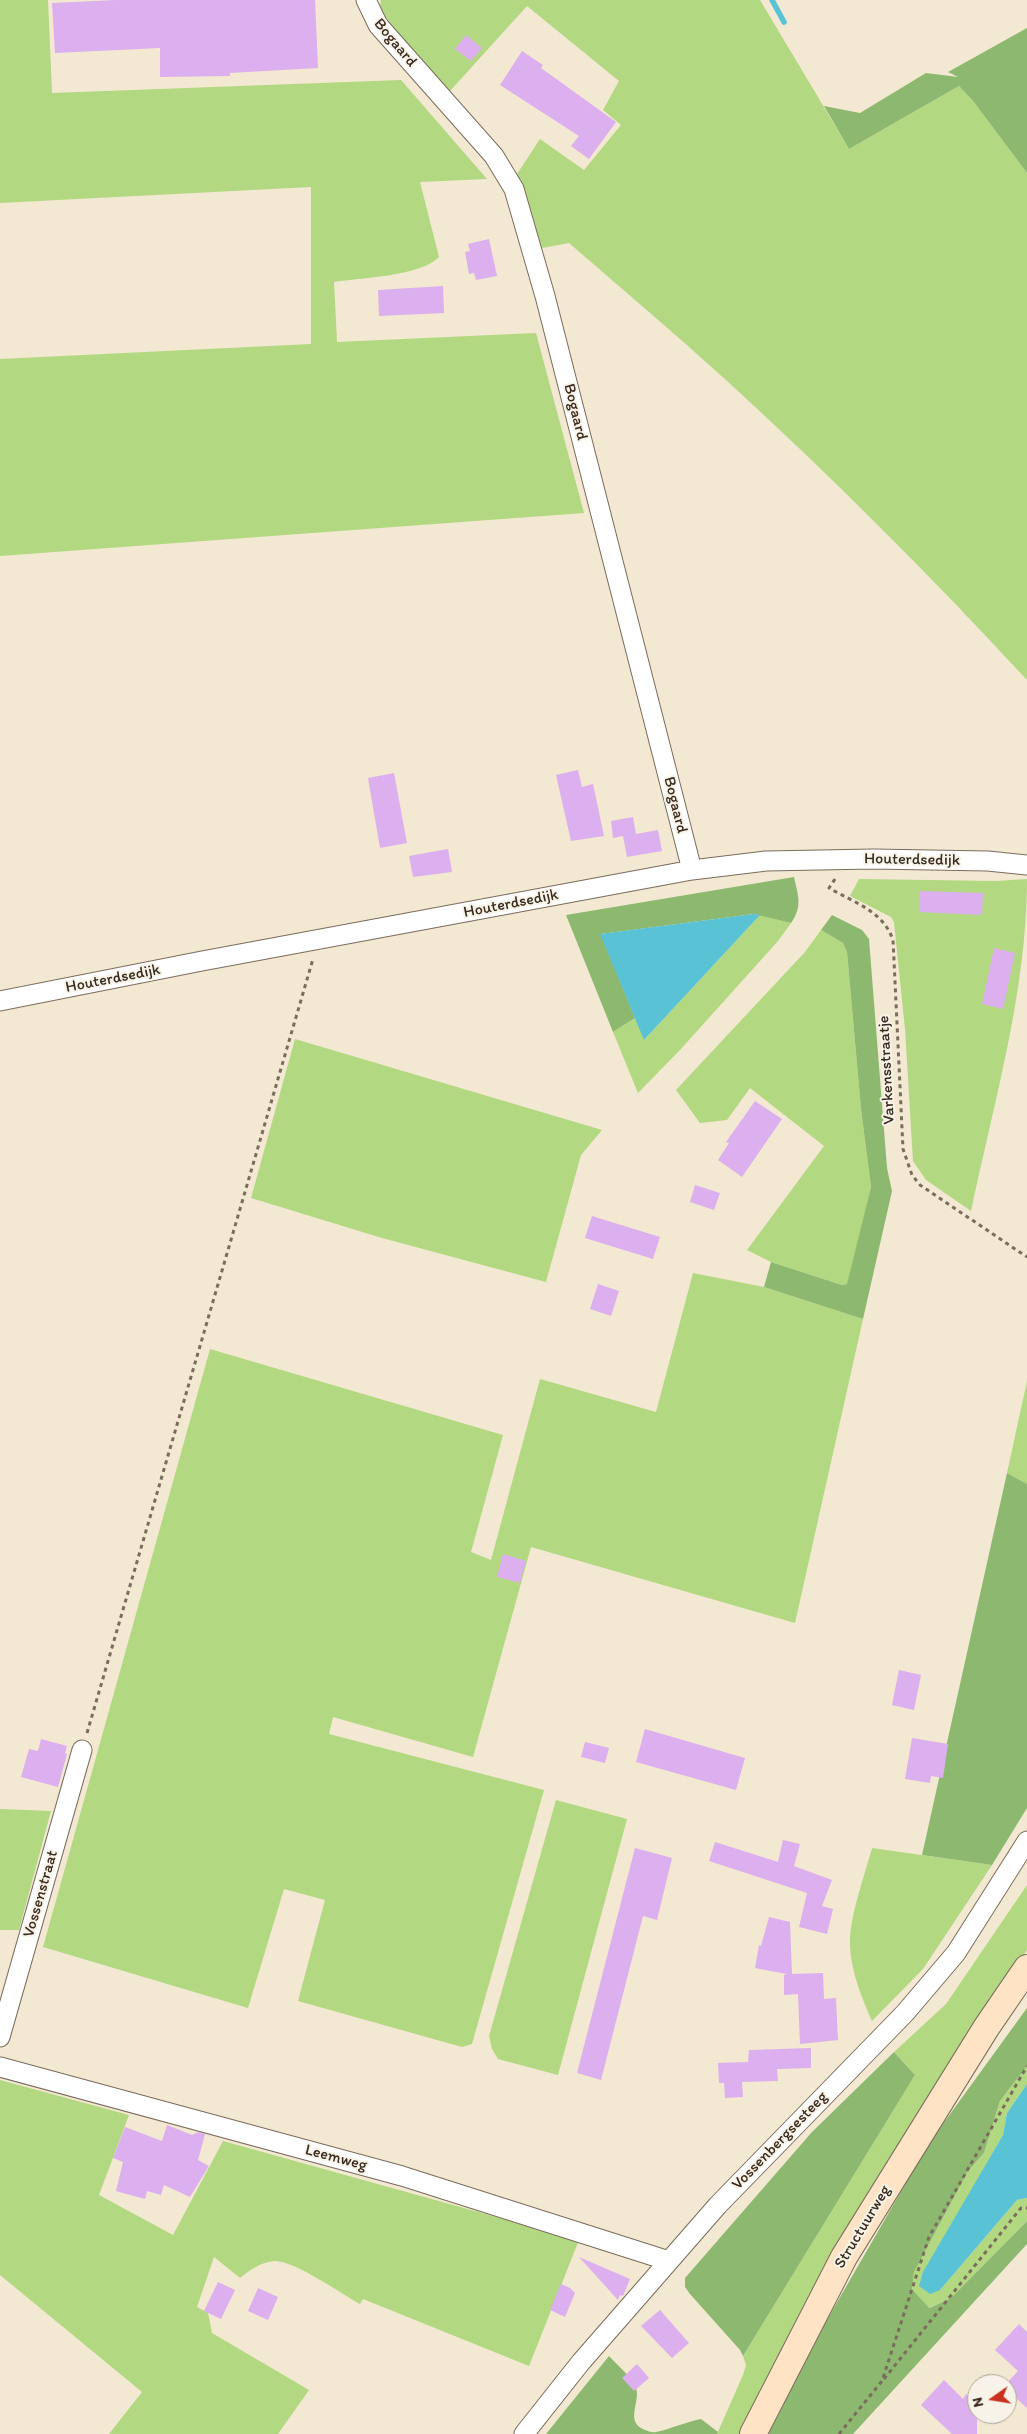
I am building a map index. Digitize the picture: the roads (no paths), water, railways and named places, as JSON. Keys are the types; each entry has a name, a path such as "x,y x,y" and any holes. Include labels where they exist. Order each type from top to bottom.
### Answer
{"main road":[{"name":"Structuurweg","path":"754,2434 844,2257 986,2028 1027,1968"},
{"name":"Structuurweg","path":"986,2028 1027,1997"}],"street":[{"name":"Bogaard","path":"366,0 378,25 494,156 514,189 545,296 692,870"},
{"name":"Houterdsedijk","path":"0,1001 692,870 766,861 847,859 988,860 1027,865"},
{"name":"Vossenstraat","path":"0,2037 82,1750"},
{"name":"Vossenbergsesteeg","path":"524,2434 581,2362 718,2205 905,2014 956,1953 1027,1841"},
{"name":"Leemweg","path":"0,2067 402,2176 669,2261"}],"water":[{"path":"754,914 760,915 644,1040 600,934"},
{"path":"1027,2084 1027,2198 1017,2200 940,2290 930,2294 919,2286 923,2272 1003,2135 1007,2113"}],"waterway":[{"path":"772,0 784,22"}]}
